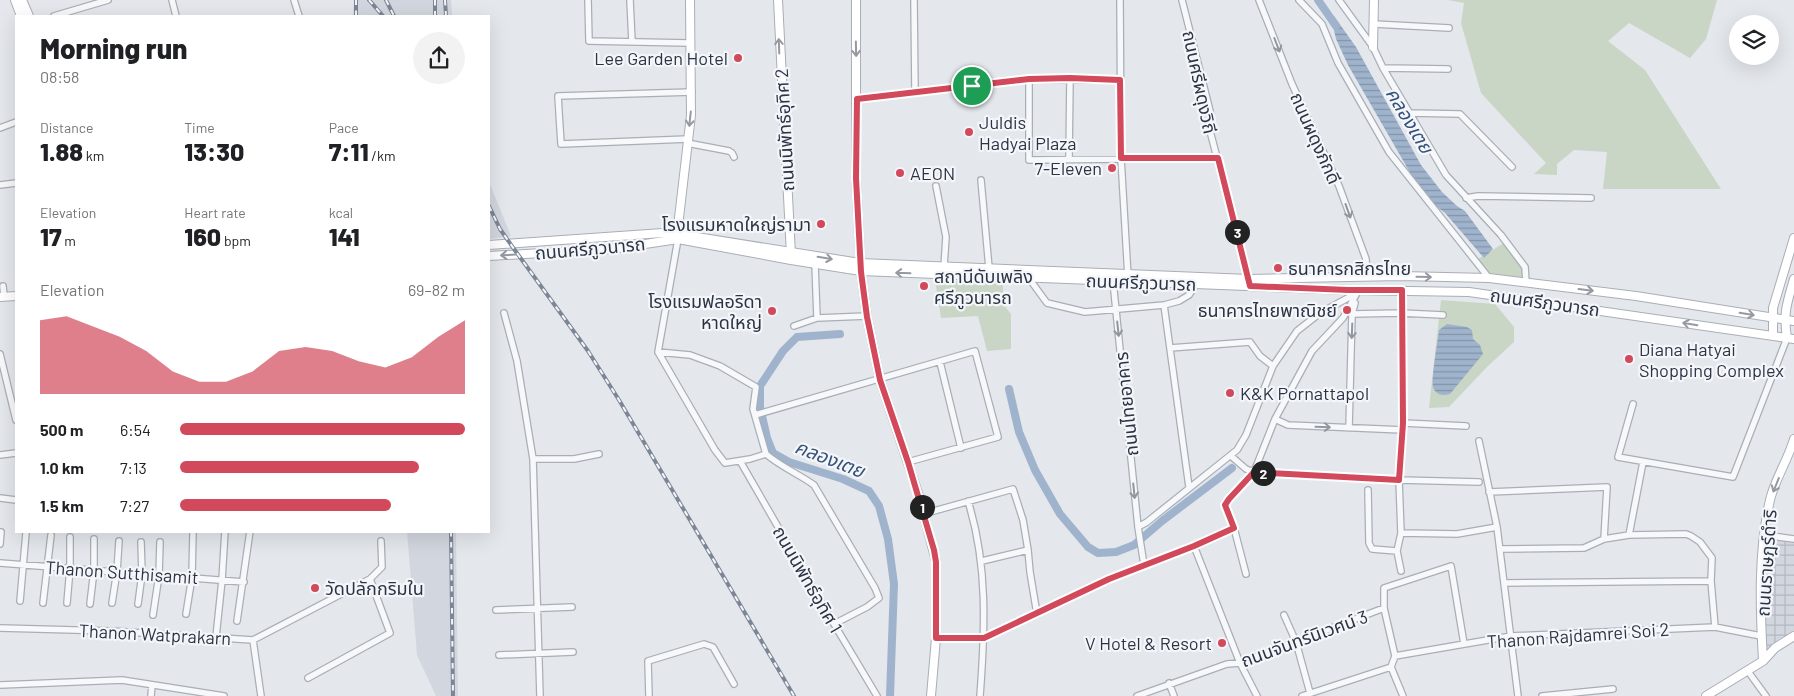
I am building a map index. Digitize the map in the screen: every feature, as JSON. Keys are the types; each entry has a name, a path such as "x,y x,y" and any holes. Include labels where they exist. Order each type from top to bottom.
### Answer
{"main road":[{"path":"14,0 20,15"},
{"path":"22,0 28,15"},
{"path":"677,236 691,115 690,0"},
{"name":"ถนนนิพัทธ์อุทิศ 2","path":"778,0 791,256"},
{"path":"856,0 856,178 860,267 867,317 880,380 908,462 936,562 936,638 932,696"},
{"path":"1373,47 1374,0"},
{"name":"ถนนศรีภูวนารถ","path":"490,256 612,249 677,236"},
{"name":"ถนนศรีภูวนารถ","path":"490,245 677,236 860,267 989,268 1196,284 1401,276 1489,278 1636,296 1794,321"},
{"path":"1773,336 1773,308 1794,238"},
{"name":"ถนนศรีภูวนารถ","path":"791,256 815,264 1028,277 1114,281 1128,279 1249,283 1348,290 1468,292 1791,339"},
{"path":"1401,276 1402,290"},
{"path":"1791,339 1784,320 1794,280"},
{"path":"2,297 15,296"},
{"name":"ถนนราษฎร์ดำริ","path":"1762,660 1760,584 1764,535 1770,498 1794,443"},
{"path":"1706,696 1762,660 1775,648 1794,636"}],"street":[{"path":"57,15 108,0"},
{"path":"172,0 176,15"},
{"path":"294,0 299,15"},
{"path":"588,0 588,41 689,43"},
{"path":"630,0 632,42"},
{"path":"914,0 915,92"},
{"path":"1120,0 1121,158 1128,279"},
{"name":"ถนนศรีผดุงวิถี","path":"1182,0 1211,115 1210,131 1249,283"},
{"name":"ถนนผดุงภักดี","path":"1259,0 1292,84 1339,186 1366,259 1368,277"},
{"path":"1299,0 1322,24 1338,63 1388,152 1489,278"},
{"path":"1339,0 1373,47 1421,135 1446,175 1501,235 1525,267 1526,282"},
{"path":"1374,24 1449,28"},
{"path":"1383,68 1448,69"},
{"path":"1069,158 1070,78"},
{"path":"857,99 1029,79 1120,80"},
{"path":"1029,79 1029,160 1069,158 1218,158"},
{"path":"692,92 558,96 560,144 688,141 729,151 734,158"},
{"path":"1410,113 1460,114 1512,168"},
{"path":"0,128 15,122"},
{"path":"981,180 989,268"},
{"path":"0,185 15,183"},
{"path":"936,186 946,236 944,267"},
{"path":"1466,198 1478,196 1591,198"},
{"path":"677,236 658,352 715,450 725,463 750,460 766,454"},
{"path":"815,264 817,318"},
{"path":"1028,277 1047,303 1085,312 1164,305 1179,301 1189,295 1196,284"},
{"name":"ถนนไทยอาคาร","path":"1114,281 1138,529 1144,565"},
{"path":"2,297 3,286"},
{"path":"1348,290 1357,293"},
{"path":"1401,571 1397,551 1401,533 1399,480 1403,426 1402,290"},
{"path":"1349,428 1352,314 1357,293"},
{"path":"1138,529 1189,487 1233,458 1246,435 1273,366 1297,331 1320,313 1357,293"},
{"path":"1246,574 1234,528 1225,505 1254,472 1276,419 1312,351 1344,318 1357,293"},
{"path":"1164,305 1189,487"},
{"path":"504,313 517,361 532,459 540,696"},
{"path":"1352,314 1401,313 1444,315"},
{"path":"794,326 817,318 867,317"},
{"path":"1633,404 1618,457 1733,476 1791,339"},
{"path":"1170,348 1250,342 1260,356 1273,366"},
{"path":"756,414 880,380 975,351 998,438 908,462"},
{"path":"658,352 690,355 720,366 756,387 754,409 766,454 780,466 801,475 814,485 875,588 879,598 867,607 834,624"},
{"path":"0,354 15,416"},
{"path":"940,362 961,448"},
{"path":"1276,419 1288,425 1349,428 1466,426"},
{"path":"1479,441 1497,526 1518,696"},
{"path":"0,455 15,453"},
{"path":"532,459 574,459 600,454"},
{"path":"1233,458 1246,469 1254,472 1399,480 1478,482"},
{"name":"ถนนนิพัทธ์อุทิศ 1","path":"740,461 877,696"},
{"path":"1629,535 1642,462"},
{"path":"1489,492 1607,487 1604,539"},
{"path":"923,514 1013,488 1023,520 1037,614"},
{"path":"1368,490 1369,544 1372,549 1397,551"},
{"path":"0,498 15,500"},
{"path":"968,501 975,524 982,561 984,638 980,696"},
{"path":"1401,533 1457,534 1497,526"},
{"path":"936,638 984,638 1109,579 1194,546 1234,528"},
{"path":"0,544 1,532"},
{"path":"20,601 26,533"},
{"path":"186,614 192,577 194,533"},
{"path":"216,637 225,533"},
{"path":"237,621 250,533"},
{"path":"1500,549 1584,548 1604,539 1629,535 1686,534 1692,536 1712,558 1715,627"},
{"path":"43,603 51,535"},
{"path":"1764,535 1794,539"},
{"path":"67,604 70,537"},
{"path":"90,604 94,570 94,539"},
{"path":"112,603 119,541"},
{"path":"253,640 370,580 382,567 381,541"},
{"path":"138,604 142,574 141,542"},
{"path":"153,615 160,542"},
{"path":"1194,546 1240,663 1257,696"},
{"path":"982,561 1028,550"},
{"name":"Thanon Sutthisamit","path":"0,563 244,582"},
{"path":"1384,608 1384,588 1451,566 1464,644"},
{"path":"308,678 390,633 370,580"},
{"path":"1504,583 1712,580"},
{"path":"496,610 572,607"},
{"name":"ถนนจันทร์นิเวศน์ 3","path":"1137,696 1169,683 1227,664 1240,663 1384,608 1395,656 1392,667"},
{"path":"1284,615 1296,642 1310,693"},
{"name":"Thanon Rajdamrei Soi 2","path":"1395,656 1511,636 1715,627 1761,636"},
{"name":"Thanon Watprakarn","path":"0,628 111,631 253,640 261,696"},
{"path":"649,696 648,661 704,644 713,647 734,684"},
{"path":"499,655 573,652"},
{"path":"1302,696 1392,667 1403,696"},
{"path":"1747,670 1766,696"},
{"path":"0,685 122,680 224,696"},
{"path":"1169,683 1174,696"},
{"path":"151,696 152,685"},
{"path":"1542,696 1613,689"}],"shaded area":[{"path":"354,0 451,0 452,15 353,15"},
{"path":"490,184 511,236 490,239"},
{"path":"407,533 456,533 458,696 436,696 417,655"},
{"path":"1766,539 1794,543 1794,631 1766,649"}],"green space":[{"path":"1448,0 1717,0 1706,39 1690,58 1629,23 1608,41 1645,70 1721,189 1603,189 1607,152 1574,150 1557,164 1557,175 1534,174 1546,163 1481,93 1461,23 1464,3"},
{"path":"1504,243 1523,267 1524,280 1489,278 1478,259"},
{"path":"935,280 1003,283 1003,304 1011,314 1011,349 987,351 978,316 941,318"},
{"path":"1441,300 1495,304 1514,327 1514,342 1449,407 1429,408"}],"water":[{"path":"1334,16 1356,47 1421,165 1442,192 1465,211 1493,249 1484,258 1416,183 1348,65 1329,20"},
{"path":"1447,324 1467,327 1472,330 1473,339 1480,345 1483,354 1450,394 1442,395 1434,390 1433,376 1439,330"}],"waterway":[{"name":"คลองเตย","path":"1318,0 1336,26"},
{"name":"คลองเตย","path":"840,334 797,337 783,351 760,386 760,407 767,438 773,453 789,462 843,479 869,491 879,506 888,539 894,584 890,696"},
{"name":"คลองเตย","path":"1009,389 1019,432 1035,470 1060,514 1088,547 1098,553 1116,552 1134,545 1162,521 1232,468"}],"railway":[{"path":"356,0 356,15"},
{"path":"369,0 382,15"},
{"path":"386,0 394,15"},
{"path":"435,0 435,15"},
{"path":"445,0 446,15"},
{"path":"490,208 500,229 588,351 619,400 794,696"},
{"path":"451,533 453,696"}],"place":[{"name":"Lee Garden Hotel","path":"738,58"},
{"name":"Juldis Hadyai Plaza","path":"969,132"},
{"name":"7-Eleven","path":"1112,168"},
{"name":"AEON","path":"900,173"},
{"name":"โรงแรมหาดใหญ่รามา","path":"821,224"},
{"name":"ธนาคารกสิกรไทย","path":"1278,268"},
{"name":"สถานีดับเพลิง ศรีภูวนารถ","path":"924,286"},
{"name":"ธนาคารไทยพาณิชย์","path":"1347,310"},
{"name":"โรงแรมฟลอริดา หาดใหญ่","path":"772,311"},
{"name":"Diana Hatyai Shopping Complex","path":"1629,359"},
{"name":"K&K Pornattapol","path":"1230,393"},
{"name":"วัดปลักกริมใน","path":"315,588"},
{"name":"V Hotel & Resort","path":"1222,643"}],"route":[{"path":"1029,79 1120,80 1121,158 1218,158 1250,286 1402,290 1403,423 1399,480 1254,472 1225,505 1234,528 1168,557 1109,579 984,638 936,638 936,562 934,550 918,493 880,380 867,317 861,272 856,178 857,99 972,86 1029,79"}]}
